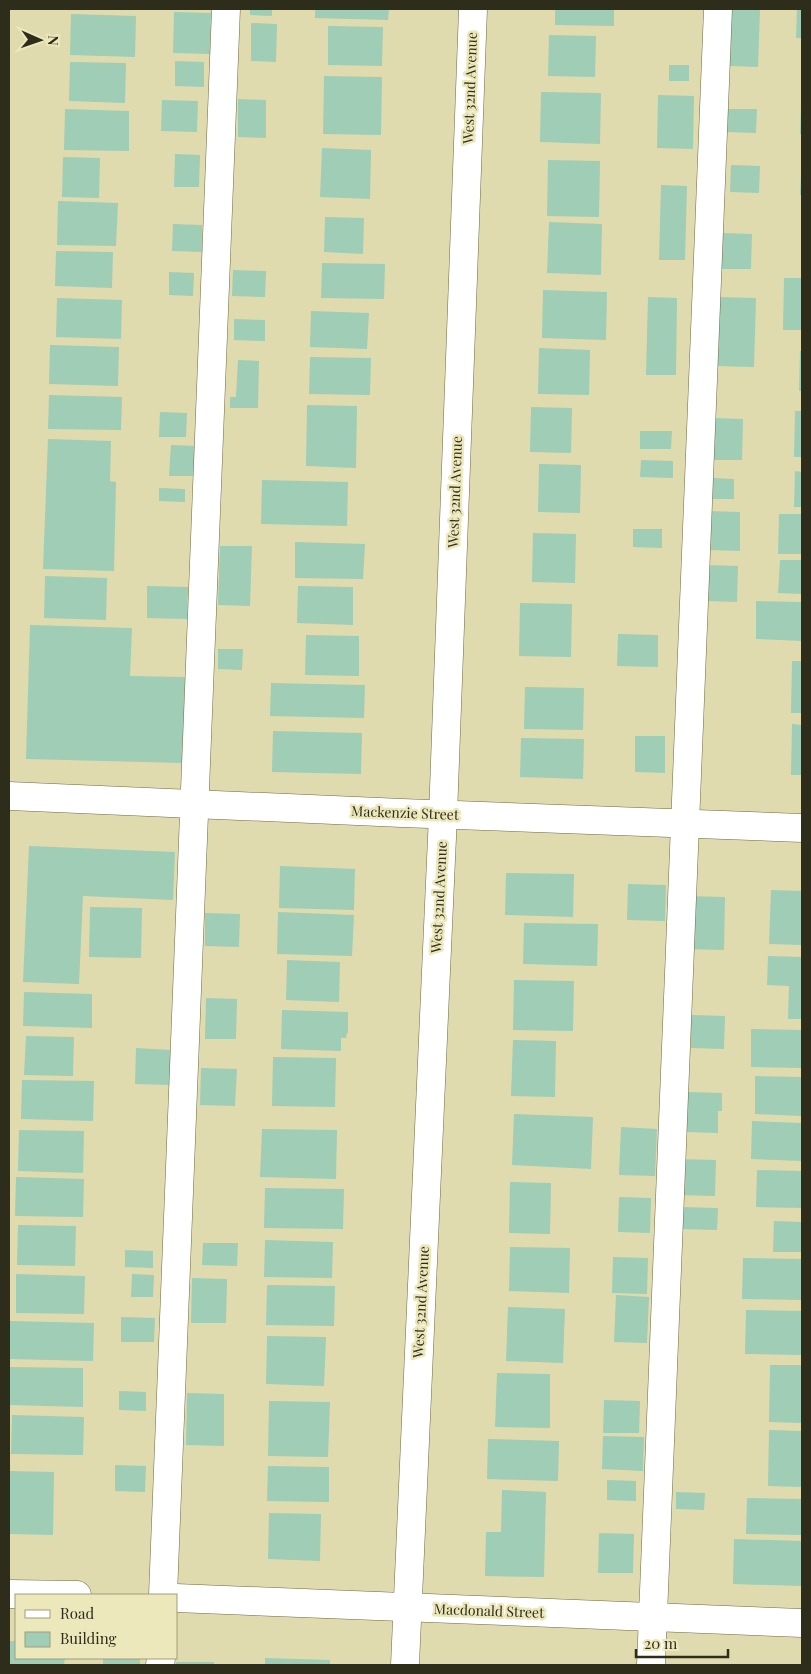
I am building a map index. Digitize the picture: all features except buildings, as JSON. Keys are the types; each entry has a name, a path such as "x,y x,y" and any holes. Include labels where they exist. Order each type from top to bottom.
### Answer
{"street":[{"path":"163,1594 226,9"},
{"name":"West 32nd Avenue","path":"405,1665 443,814 473,9"},
{"path":"651,1665 718,9"},
{"name":"Mackenzie Street","path":"9,796 802,828"},
{"name":"Macdonald Street","path":"178,1598 802,1623"}]}
